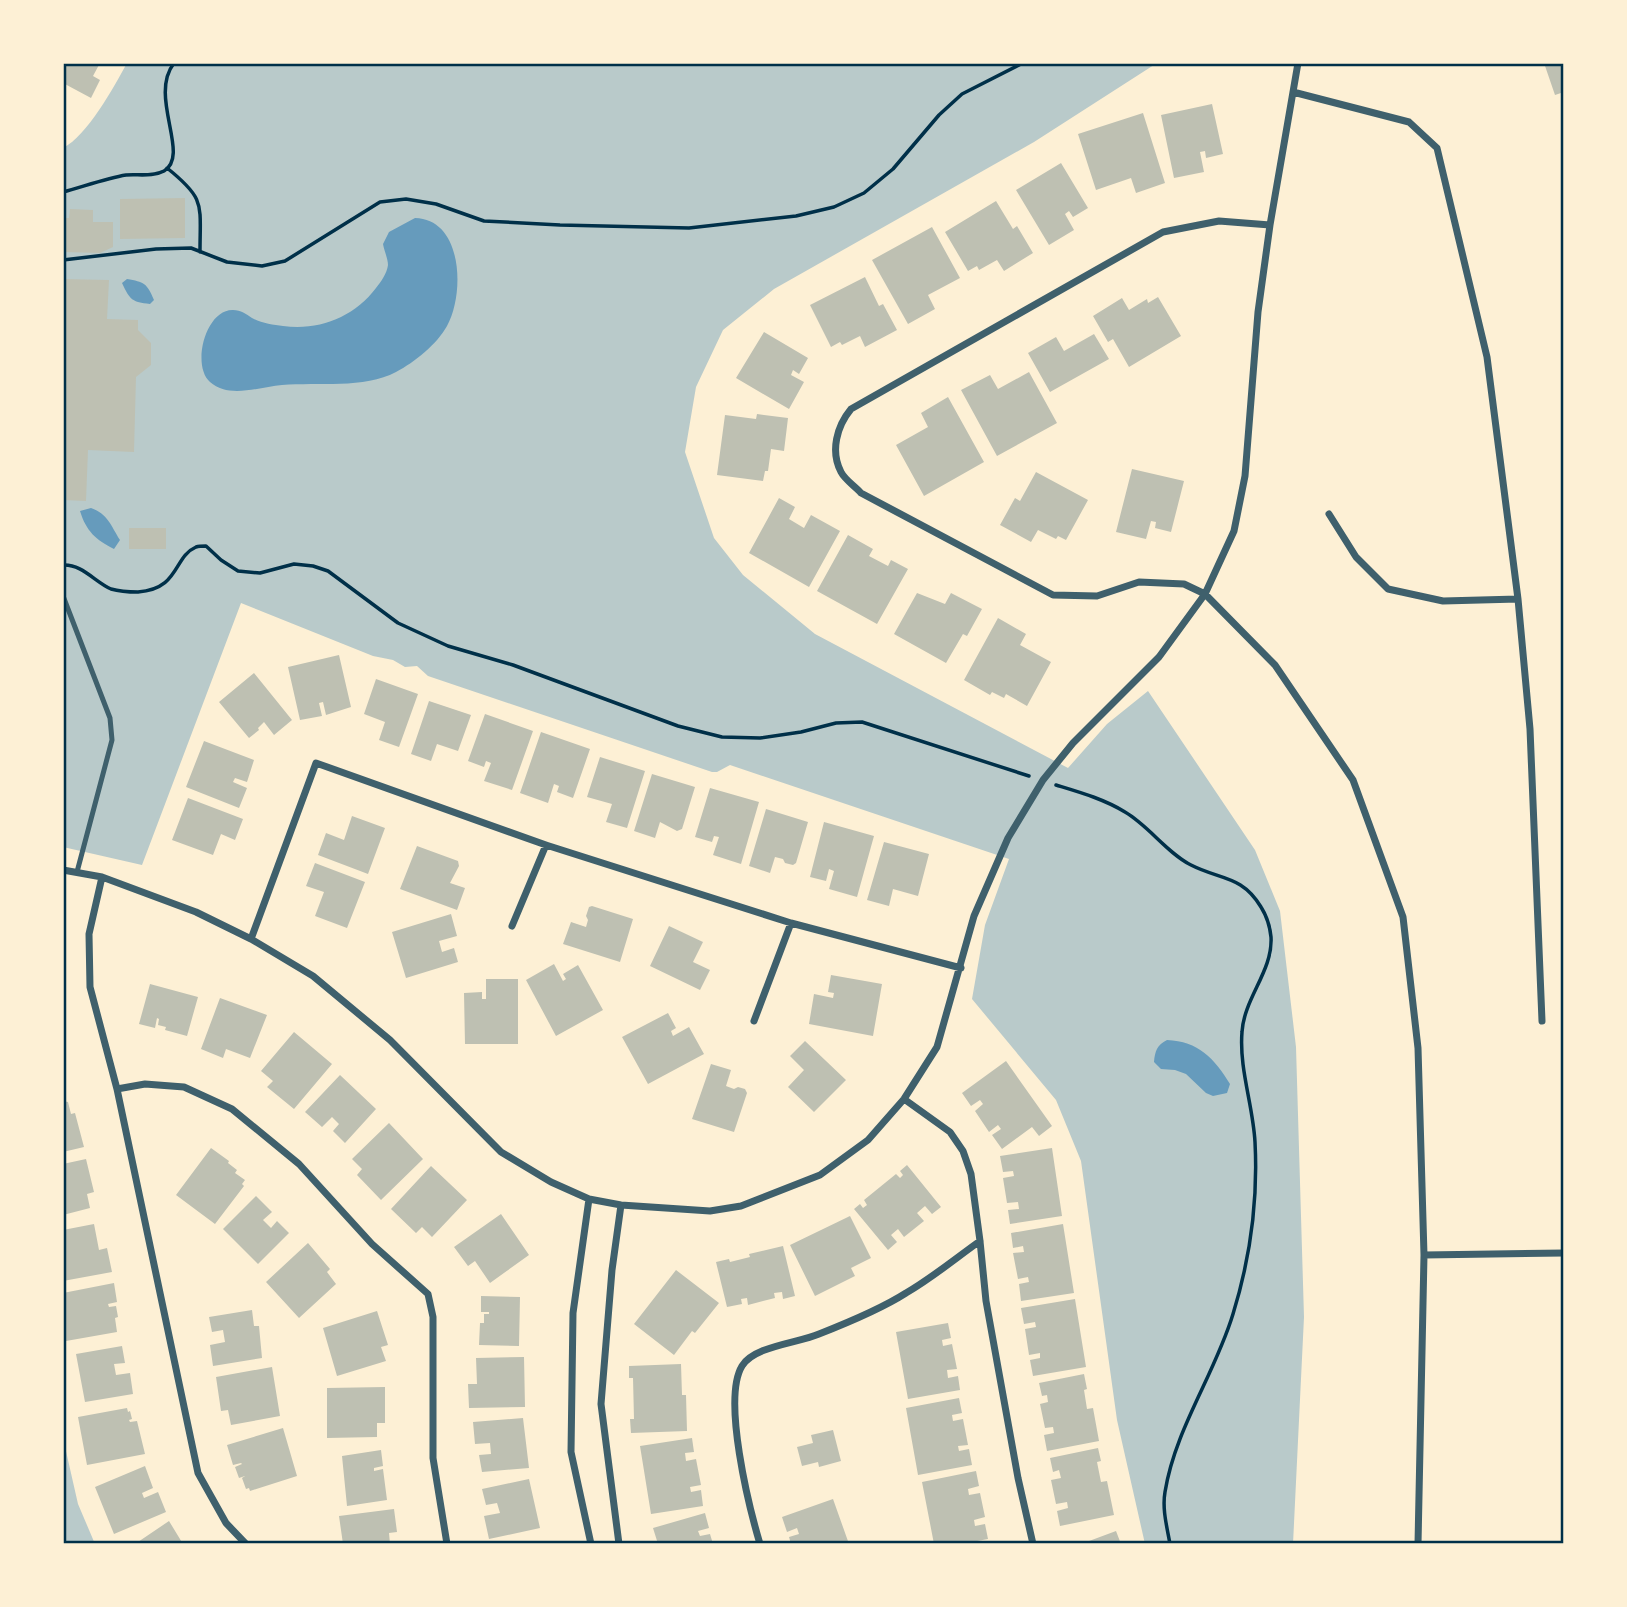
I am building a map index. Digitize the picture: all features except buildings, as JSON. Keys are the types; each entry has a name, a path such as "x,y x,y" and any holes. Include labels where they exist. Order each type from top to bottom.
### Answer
{"street":[{"path":"63,870 102,877 196,912 251,939 313,976 390,1040 500,1152 551,1182 589,1199 621,1205 710,1211 741,1206 820,1175 867,1140 904,1099 937,1047 974,916 1008,838 1043,780 1073,743 1159,657 1205,594 1234,531 1245,475 1258,312 1298,63"},
{"path":"1293,92 1409,122 1437,148 1487,356 1518,599 1530,729 1542,1021"},
{"path":"1270,225 1219,221 1163,232 851,409 842,420 835,444 842,473 862,493 1053,595 1097,596 1139,582 1184,584 1205,594 1275,665 1353,780 1403,917 1418,1048 1424,1255 1418,1544"},
{"path":"1329,513 1356,557 1388,589 1443,601 1518,599"},
{"path":"251,939 316,762 546,845 791,923 961,968"},
{"path":"512,926 546,845"},
{"path":"102,877 89,934 90,987 117,1089 198,1473 226,1523 246,1544"},
{"path":"754,1021 791,923"},
{"path":"117,1089 145,1084 184,1087 232,1109 299,1164 372,1244 428,1294 433,1317 433,1458 447,1544"},
{"path":"904,1099 950,1132 963,1151 971,1174 986,1301 1018,1478 1033,1544"},
{"path":"589,1199 573,1313 571,1452 591,1544"},
{"path":"619,1544 601,1404 612,1270 621,1205"},
{"path":"760,1544 746,1498 734,1402 737,1377 744,1363 757,1353 818,1335 906,1294 981,1241"},
{"path":"1424,1255 1564,1253"}],"lane":[{"path":"63,596 110,718 112,740 77,872"}],"path":[{"path":"63,192 126,175 148,175 167,168 174,160 174,142 164,93 174,63"},
{"path":"63,260 156,249 191,248 227,262 262,266 285,261 380,202 406,200 436,204 484,221 560,225 689,228 796,216 834,207 864,193 894,169 939,114 962,94 1023,63"},
{"path":"167,168 191,187 200,206 200,252"},
{"path":"63,565 84,571 113,590 138,592 160,587 176,572 184,558 195,547 206,546 238,571 260,573 294,564 313,566 328,571 398,624 678,726 722,737 761,738 836,723 862,722 1092,797 1125,812 1191,865 1238,882 1254,895 1264,912 1271,936 1269,957 1241,1030 1242,1066 1255,1140 1255,1188 1247,1260 1233,1316 1175,1454 1165,1493 1170,1544"}],"shaded area":[{"path":"127,63 1157,63 1034,142 774,289 723,330 696,387 685,452 714,538 743,575 815,634 1068,768 1107,724 1148,691 1255,850 1280,911 1296,1047 1304,1317 1293,1544 1145,1544 1117,1420 1081,1161 1056,1100 972,999 985,925 1009,859 730,765 712,772 428,676 417,666 405,667 393,660 373,656 241,603 142,865 63,847 63,148 90,122"},
{"path":"63,1438 78,1504 95,1544 63,1544"}],"water":[{"path":"415,218 431,222 443,231 456,260 457,278 453,312 447,326 418,358 396,372 355,383 282,385 235,391 226,390 210,382 204,374 202,351 204,339 215,318 223,312 236,310 279,326 310,326 335,320 357,307 378,286 388,265 383,244 389,232"},
{"path":"127,279 144,284 154,300 150,304 132,299 122,283"},
{"path":"91,508 105,517 120,540 114,549 97,538 85,524 80,511"},
{"path":"1167,1040 1188,1044 1212,1059 1230,1084 1227,1093 1213,1096 1186,1074 1161,1069 1154,1062 1155,1055 1159,1046"}]}
